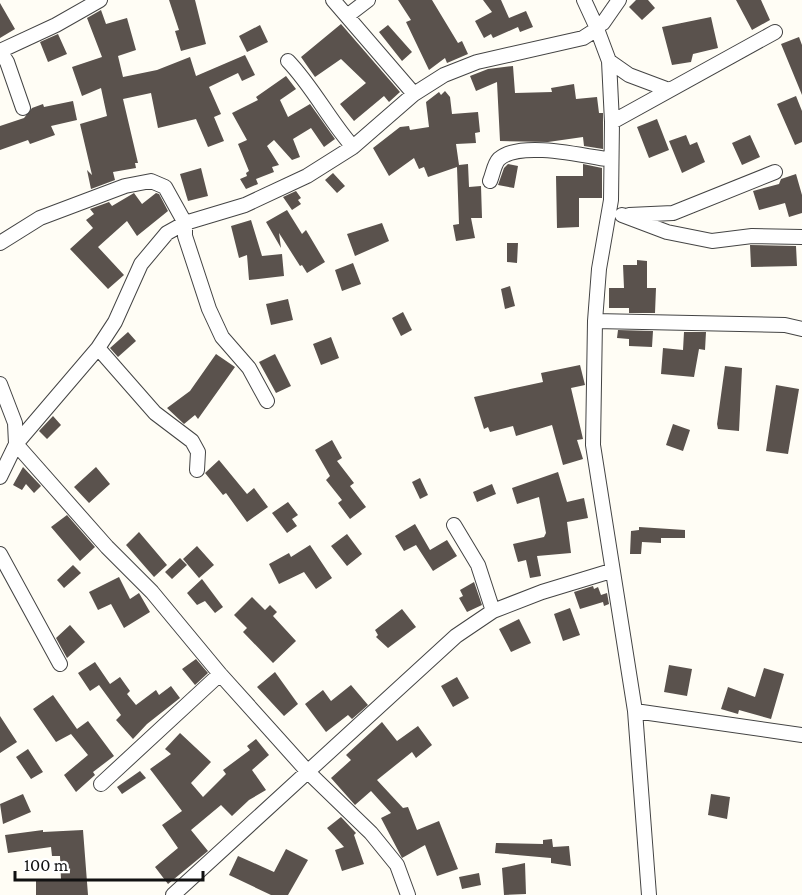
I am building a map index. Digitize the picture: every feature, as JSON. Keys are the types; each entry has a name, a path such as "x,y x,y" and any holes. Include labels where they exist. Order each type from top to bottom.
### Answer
{"street":[{"path":"23,108 7,62 0,51 56,25 100,0"},
{"path":"333,0 414,94"},
{"path":"347,16 368,0"},
{"path":"584,0 609,61 612,122 611,200 599,269 595,321 593,446 635,711 649,895"},
{"path":"0,477 16,444 98,348 115,322 141,264 167,233 185,223 245,205 306,176 353,147 414,94 444,75 477,62 583,38 603,23 619,0"},
{"path":"612,122 775,32"},
{"path":"288,61 302,75 337,128 353,147"},
{"path":"609,61 629,75 669,90"},
{"path":"490,181 497,161 504,156 521,152 537,150 611,159"},
{"path":"622,215 673,213 775,172"},
{"path":"0,243 40,218 142,181 165,187 185,223 184,236 222,337 249,368 267,401"},
{"path":"611,200 622,215 667,232 712,241 752,236 802,237"},
{"path":"595,321 785,325 802,329"},
{"path":"98,348 155,413 192,441 198,452 197,470"},
{"path":"0,384 15,423 16,444 107,547 152,592 220,674 308,772 371,833 397,865 408,895"},
{"path":"454,525 478,565 493,610"},
{"path":"0,554 60,664"},
{"path":"173,895 456,636 493,610 611,571"},
{"path":"101,784 220,674"},
{"path":"635,711 802,735"}],"building":[{"path":"169,0 195,0 206,44 181,51 175,31 179,30"},
{"path":"398,0 432,0 458,43 462,41 468,54 447,63 445,58 429,70 406,22 411,20"},
{"path":"483,0 501,0 509,18 526,11 533,27 520,32 518,27 493,38 491,34 484,38 475,21 492,12"},
{"path":"636,0 648,0 655,8 642,20 629,7"},
{"path":"736,0 761,0 770,20 752,30"},
{"path":"0,3 15,29 0,38"},
{"path":"101,10 106,24 127,18 136,50 118,56 123,77 157,70 190,57 196,76 245,55 255,75 242,81 238,73 209,87 221,114 214,117 224,141 208,147 196,119 158,128 151,93 123,99 138,163 135,163 136,168 113,172 115,180 91,189 87,170 92,175 80,124 107,116 101,88 82,96 72,67 102,57 87,18"},
{"path":"711,17 718,48 693,54 691,62 672,65 662,27"},
{"path":"341,24 400,92 389,102 384,96 354,121 340,104 366,83 341,59 315,77 301,57"},
{"path":"260,25 268,42 247,52 239,36"},
{"path":"388,25 412,52 402,61 379,32"},
{"path":"58,34 67,54 48,62 40,42"},
{"path":"799,37 802,45 802,95 781,44"},
{"path":"513,66 515,93 552,92 551,88 574,84 576,99 597,97 599,113 603,113 603,149 584,146 583,137 548,142 500,141 497,82 476,91 470,76 488,69"},
{"path":"286,76 296,89 280,100 288,117 310,104 335,139 324,147 311,128 293,139 300,157 292,160 274,140 267,146 279,165 272,167 274,172 256,179 258,184 246,189 240,179 247,176 246,173 249,171 238,144 247,140 232,113 258,100 256,97"},
{"path":"445,91 450,97 452,114 478,112 480,132 475,133 476,143 456,144 459,165 468,164 469,187 481,186 482,218 471,218 475,238 456,241 453,225 459,224 457,167 428,177 424,167 419,169 414,158 389,176 373,148 400,127 409,126 410,130 429,127 426,102 439,92 441,95"},
{"path":"796,96 802,111 802,142 795,145 777,104"},
{"path":"73,101 77,120 51,126 55,135 30,144 28,140 0,150 0,126 24,118 32,108 43,104 44,107"},
{"path":"657,119 669,150 649,158 637,127"},
{"path":"686,135 690,145 697,142 705,162 682,173 669,141"},
{"path":"750,135 760,157 742,165 732,143"},
{"path":"508,164 518,166 514,188 498,185 504,168"},
{"path":"583,164 602,168 602,198 579,198 579,227 557,228 556,176 583,176"},
{"path":"201,168 208,196 188,201 180,174"},
{"path":"333,173 345,186 337,193 325,180"},
{"path":"796,174 802,195 802,213 789,217 785,203 759,210 753,191 779,184 781,179"},
{"path":"296,191 301,198 298,200 301,204 292,210 283,197"},
{"path":"134,193 142,204 156,193 159,194 168,211 137,236 127,221 98,247 124,275 108,289 70,249 93,228 86,220 94,214 90,209 109,202 112,206"},
{"path":"287,210 302,234 306,230 325,262 307,273 279,233 281,248 266,222"},
{"path":"251,220 262,256 282,254 284,276 249,280 247,255 239,258 231,226"},
{"path":"382,223 389,241 355,256 347,234"},
{"path":"507,243 518,243 517,263 507,262"},
{"path":"750,245 796,246 797,266 751,267"},
{"path":"637,260 647,261 647,288 656,288 655,313 629,313 629,308 609,308 609,288 624,288 623,265 637,265"},
{"path":"353,263 361,284 342,291 335,270"},
{"path":"510,286 515,306 505,309 501,289"},
{"path":"288,299 293,320 271,325 266,304"},
{"path":"403,312 412,330 401,336 392,318"},
{"path":"618,330 653,331 652,347 629,346 629,339 617,338"},
{"path":"128,332 136,341 118,357 110,348"},
{"path":"684,332 706,332 705,350 699,349 694,377 661,374 663,348 683,350"},
{"path":"331,337 339,358 321,365 313,344"},
{"path":"216,354 235,367 198,419 195,415 184,424 167,408 190,391"},
{"path":"275,354 291,386 276,393 259,362"},
{"path":"580,365 585,385 571,388 583,439 577,440 583,459 563,465 552,425 516,436 513,426 490,432 488,427 484,429 474,397 543,382 541,373"},
{"path":"725,366 742,368 739,431 718,429"},
{"path":"776,385 799,389 788,454 766,451"},
{"path":"53,416 61,425 47,439 39,431"},
{"path":"673,424 690,430 683,451 666,445"},
{"path":"332,440 342,458 337,461 354,483 350,486 366,507 350,519 338,503 342,500 326,480 330,476 315,450"},
{"path":"219,460 247,494 254,488 268,507 247,522 226,493 223,495 205,473"},
{"path":"23,467 41,486 34,493 26,484 22,490 13,485"},
{"path":"96,467 110,484 89,503 74,487"},
{"path":"558,472 567,502 584,498 588,518 567,522 571,553 537,556 541,576 530,578 526,560 518,562 513,544 544,537 546,533 539,497 517,504 512,488"},
{"path":"420,478 428,495 420,499 412,482"},
{"path":"492,484 496,494 477,502 473,492"},
{"path":"288,502 298,515 292,519 297,526 287,533 272,513"},
{"path":"67,515 95,547 80,561 51,527"},
{"path":"415,524 430,550 447,540 457,556 433,571 416,545 404,551 395,536"},
{"path":"639,527 685,530 685,538 661,538 661,543 642,542 641,554 630,554 631,531 639,530"},
{"path":"139,532 167,565 154,577 126,545"},
{"path":"347,534 362,554 347,566 331,546"},
{"path":"310,545 332,578 316,589 304,572 279,584 269,564 289,553 291,557"},
{"path":"197,546 214,565 199,578 183,559"},
{"path":"180,558 187,565 172,579 165,572"},
{"path":"73,565 81,573 64,588 57,580"},
{"path":"119,577 130,599 139,593 150,612 124,628 111,604 98,610 89,592"},
{"path":"202,579 223,607 215,613 205,601 197,605 187,593"},
{"path":"474,582 482,605 467,612 459,598 463,596 460,590"},
{"path":"593,586 594,589 598,587 601,595 607,593 609,604 604,606 603,602 580,609 574,592"},
{"path":"252,597 265,610 270,605 277,612 273,616 296,641 273,663 243,632 247,628 234,615"},
{"path":"570,608 580,635 563,641 554,614"},
{"path":"402,609 416,627 388,648 376,637 378,635 375,630"},
{"path":"519,619 531,643 511,652 499,629"},
{"path":"70,625 85,642 67,658 56,638"},
{"path":"196,659 208,673 195,685 182,669"},
{"path":"95,662 110,684 120,677 130,691 127,694 136,705 156,690 159,695 171,686 180,698 147,724 133,739 116,720 121,715 99,685 90,691 78,673"},
{"path":"669,665 692,669 687,696 664,692"},
{"path":"764,668 784,674 771,719 739,710 738,714 721,709 728,687 755,697"},
{"path":"275,672 298,704 284,716 257,687"},
{"path":"457,677 469,698 453,707 441,686"},
{"path":"351,685 368,705 352,719 348,715 326,732 305,704 323,690 331,701"},
{"path":"53,695 77,729 88,721 114,756 93,772 95,775 76,792 64,775 88,755 71,734 56,742 33,709"},
{"path":"0,716 17,742 0,753"},
{"path":"382,722 397,741 418,726 432,745 416,758 412,752 377,780 403,808 408,807 417,830 439,821 458,869 437,876 425,845 402,858 381,818 391,813 371,791 355,805 331,778 351,760 346,755"},
{"path":"180,733 211,762 191,783 203,797 226,774 223,770 250,750 247,746 256,739 269,755 252,770 266,790 249,800 232,816 221,805 191,830 208,851 168,884 155,867 178,848 162,825 182,811 150,769 171,754 165,749"},
{"path":"28,749 43,772 31,779 16,757"},
{"path":"140,771 146,778 122,794 117,787"},
{"path":"23,794 31,812 3,824 0,804"},
{"path":"711,794 730,797 727,819 708,815"},
{"path":"341,817 356,833 354,835 364,864 342,871 335,850 344,847 327,828"},
{"path":"43,830 43,832 83,830 88,895 36,895 36,880 61,880 60,856 52,856 51,847 8,853 5,835"},
{"path":"552,839 553,847 569,846 571,866 551,863 551,858 495,853 496,843 543,844 543,840"},
{"path":"286,849 308,860 288,895 271,895 229,875 238,856 274,872"},
{"path":"525,863 526,894 504,895 502,868"},
{"path":"479,873 481,885 462,889 459,877"}]}
